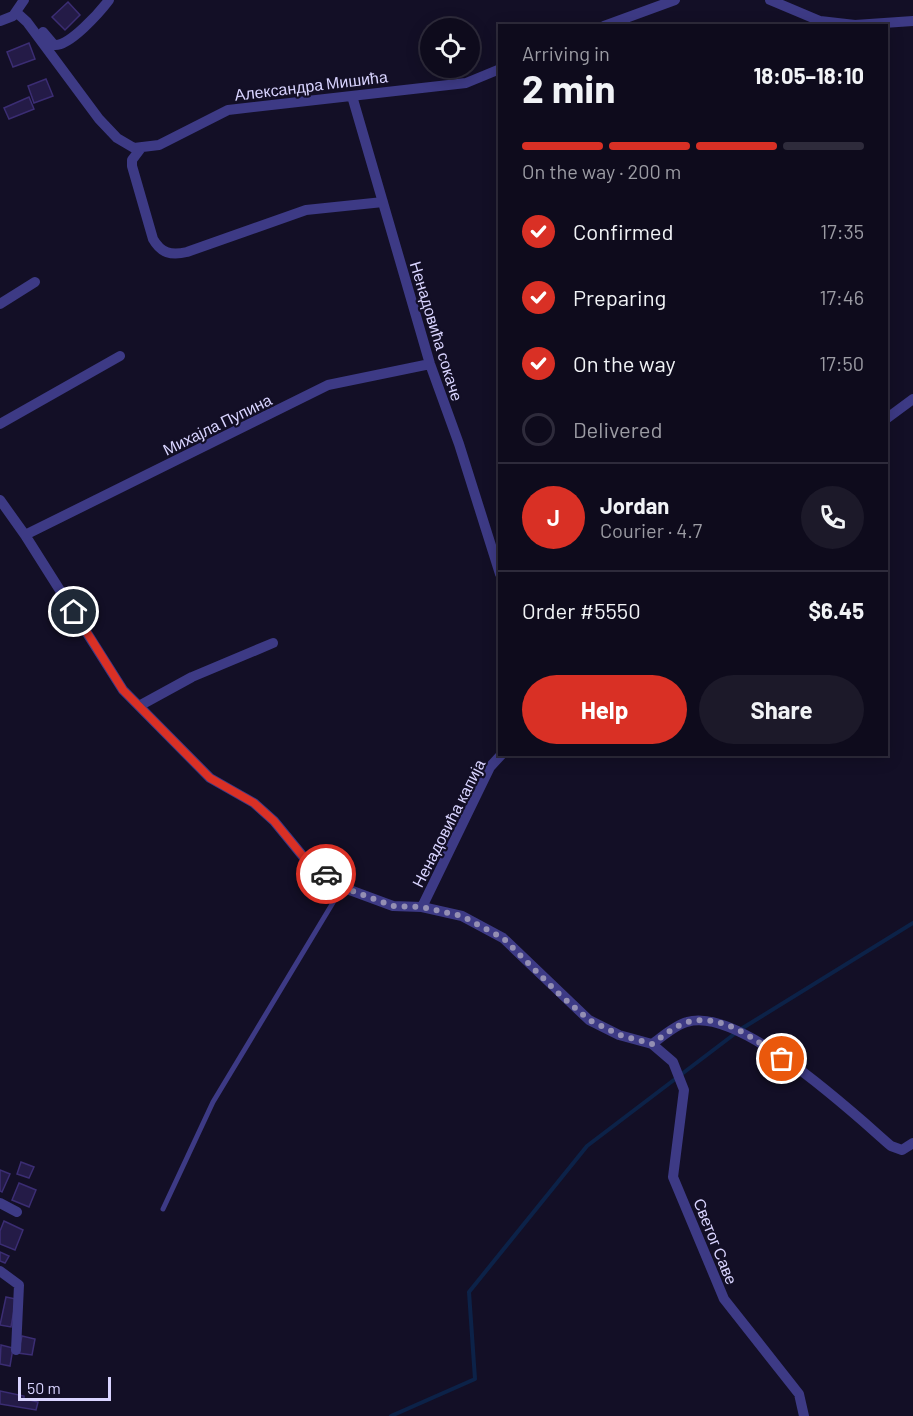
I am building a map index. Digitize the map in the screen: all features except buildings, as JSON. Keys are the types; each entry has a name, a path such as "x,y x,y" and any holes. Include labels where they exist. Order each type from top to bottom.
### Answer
{"street":[{"path":"0,21 16,12 24,0"},
{"path":"27,22 34,22 57,46 98,15 109,0"},
{"path":"609,24 675,0"},
{"path":"770,0 820,21 846,24"},
{"path":"16,12 27,22 99,119 129,146 141,148 132,160 132,166 153,239 157,247 167,254 187,252 306,210 383,202"},
{"path":"870,24 913,21"},
{"name":"Александра Мишића","path":"141,148 159,145 228,110 466,83 498,70"},
{"name":"Ненадовића сокаче","path":"352,96 430,364 459,444 498,568"},
{"path":"0,304 35,282"},
{"path":"0,424 120,356"},
{"name":"Михајла Пупина","path":"26,535 328,386 430,364"},
{"path":"888,418 913,399"},
{"path":"0,500 26,535 123,690 210,778 254,803 274,821 306,860 343,886 393,906 422,907 462,916 503,938 559,994 589,1020 620,1035 652,1044 687,1022 714,1021 752,1036 825,1090 891,1146 902,1150 913,1143"},
{"path":"139,706 192,678 273,644"},
{"name":"Ненадовића капија","path":"422,907 490,767 500,756"},
{"name":"Светог Саве","path":"652,1044 673,1062 684,1090 673,1177 724,1299 800,1394 804,1416"},
{"path":"0,1203 17,1212"},
{"path":"0,1271 19,1285 16,1350"}],"lane":[{"path":"164,1209 213,1102 343,886"}],"waterway":[{"path":"391,1416 475,1379 469,1292 587,1146 741,1029 913,923"}],"way so far":[{"path":"326,874 347,889 393,906 422,907 462,916 503,938 559,994 589,1020 620,1035 652,1044 687,1022 714,1021 752,1036 782,1059"}],"route":[{"path":"74,612 123,690 210,778 254,803 274,821 306,860 326,874"}]}
